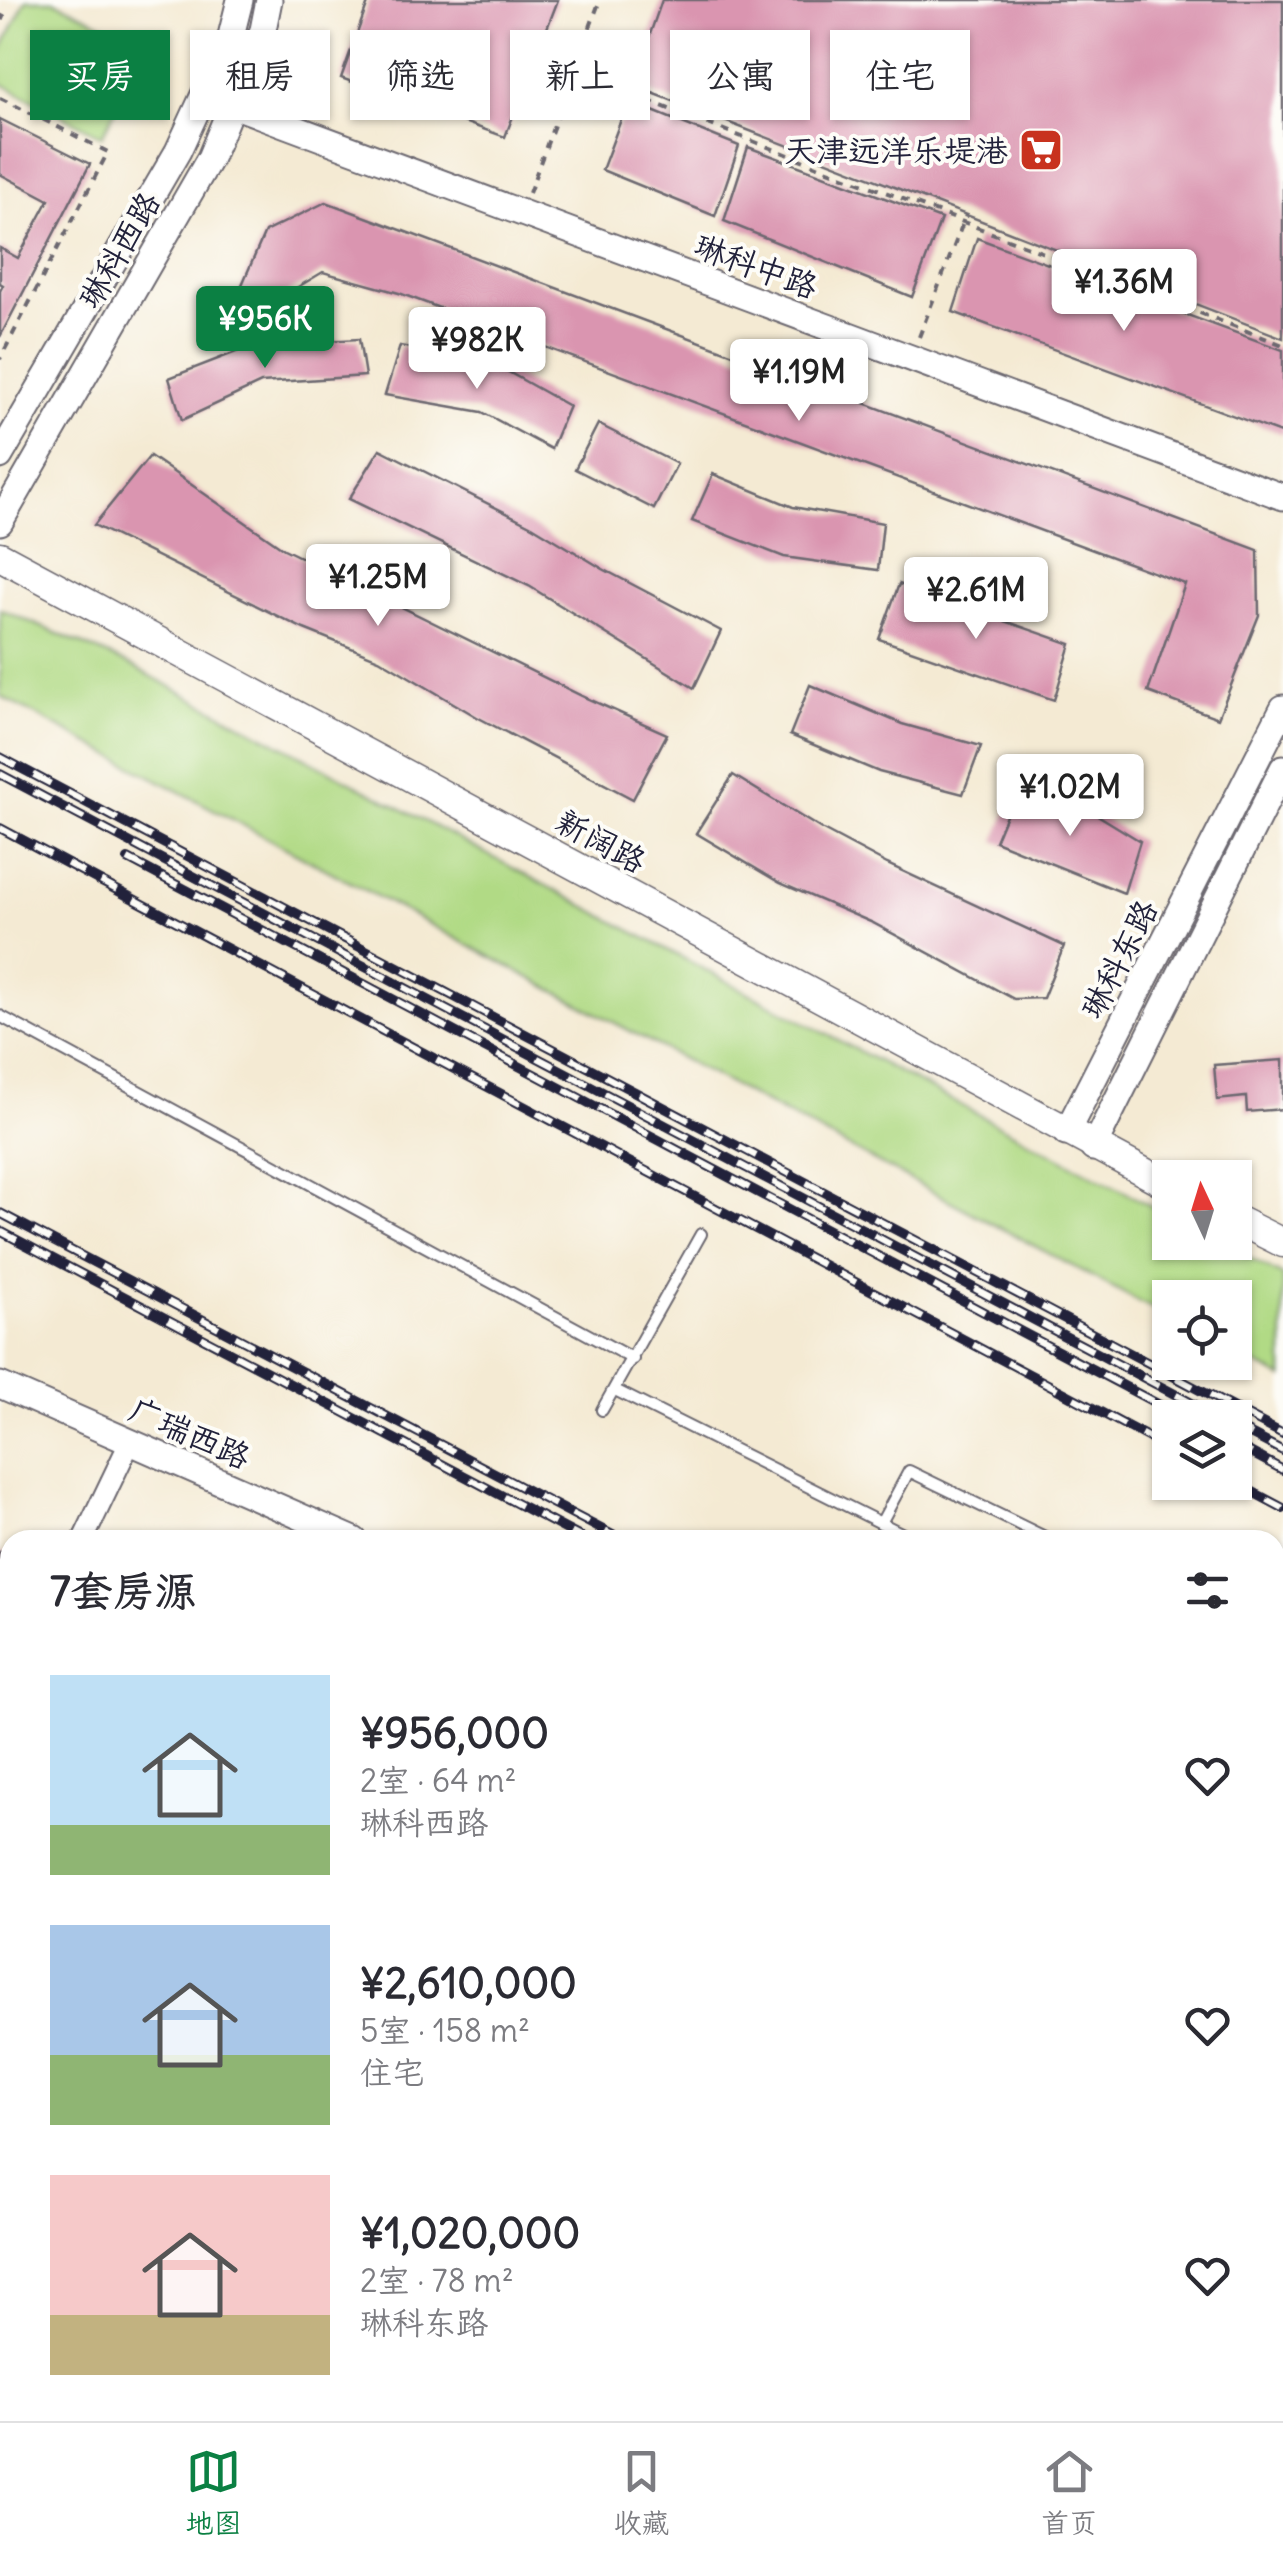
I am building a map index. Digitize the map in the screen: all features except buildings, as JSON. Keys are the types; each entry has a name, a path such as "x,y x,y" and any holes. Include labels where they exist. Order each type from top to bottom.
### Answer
{"main road":[{"name":"新阔路","path":"0,556 1152,1177"},
{"path":"1252,1228 1283,1243"}],"street":[{"name":"琳科西路","path":"232,30 240,0"},
{"name":"琳科西路","path":"263,30 270,0"},
{"name":"琳科西路","path":"0,456 193,120"},
{"name":"琳科西路","path":"0,522 210,158 225,120"},
{"name":"琳科中路","path":"286,120 1283,497"},
{"name":"琳科中路","path":"290,120 525,203 1283,484"},
{"name":"琳科东路","path":"1066,1133 1283,708"},
{"name":"琳科东路","path":"1093,1148 1283,768"},
{"name":"广瑞西路","path":"0,1385 331,1530"},
{"path":"89,1530 130,1442"}],"lane":[{"path":"0,1016 633,1359"},
{"path":"602,1410 701,1234"},
{"path":"615,1390 895,1530"},
{"path":"881,1523 909,1471 1030,1530"}],"path":[{"path":"589,30 600,0"},
{"path":"0,14 4,17 0,26"},
{"path":"0,98 108,152 0,358"},
{"path":"650,102 1283,345"},
{"path":"525,203 555,120"},
{"path":"915,348 966,215"}],"green space":[{"path":"26,0 53,0 114,30 30,30 30,99 0,83 0,53"},
{"path":"71,120 110,120 102,136"},
{"path":"0,609 126,663 1152,1206 1152,1260 1252,1260 1283,1276 1283,1378 1252,1362 1252,1280 1152,1280 1152,1308 0,696"}],"railway":[{"path":"0,757 1283,1434"},
{"path":"0,774 1186,1400"},
{"path":"0,828 1152,1439"},
{"path":"128,859 1152,1401"},
{"path":"0,1213 603,1530"},
{"path":"0,1231 567,1530"},
{"path":"1252,1435 1283,1451"},
{"path":"1252,1453 1283,1470"},
{"path":"1252,1492 1283,1508"}],"place":[{"name":"天津远洋乐堤港","path":"1041,150"}]}
